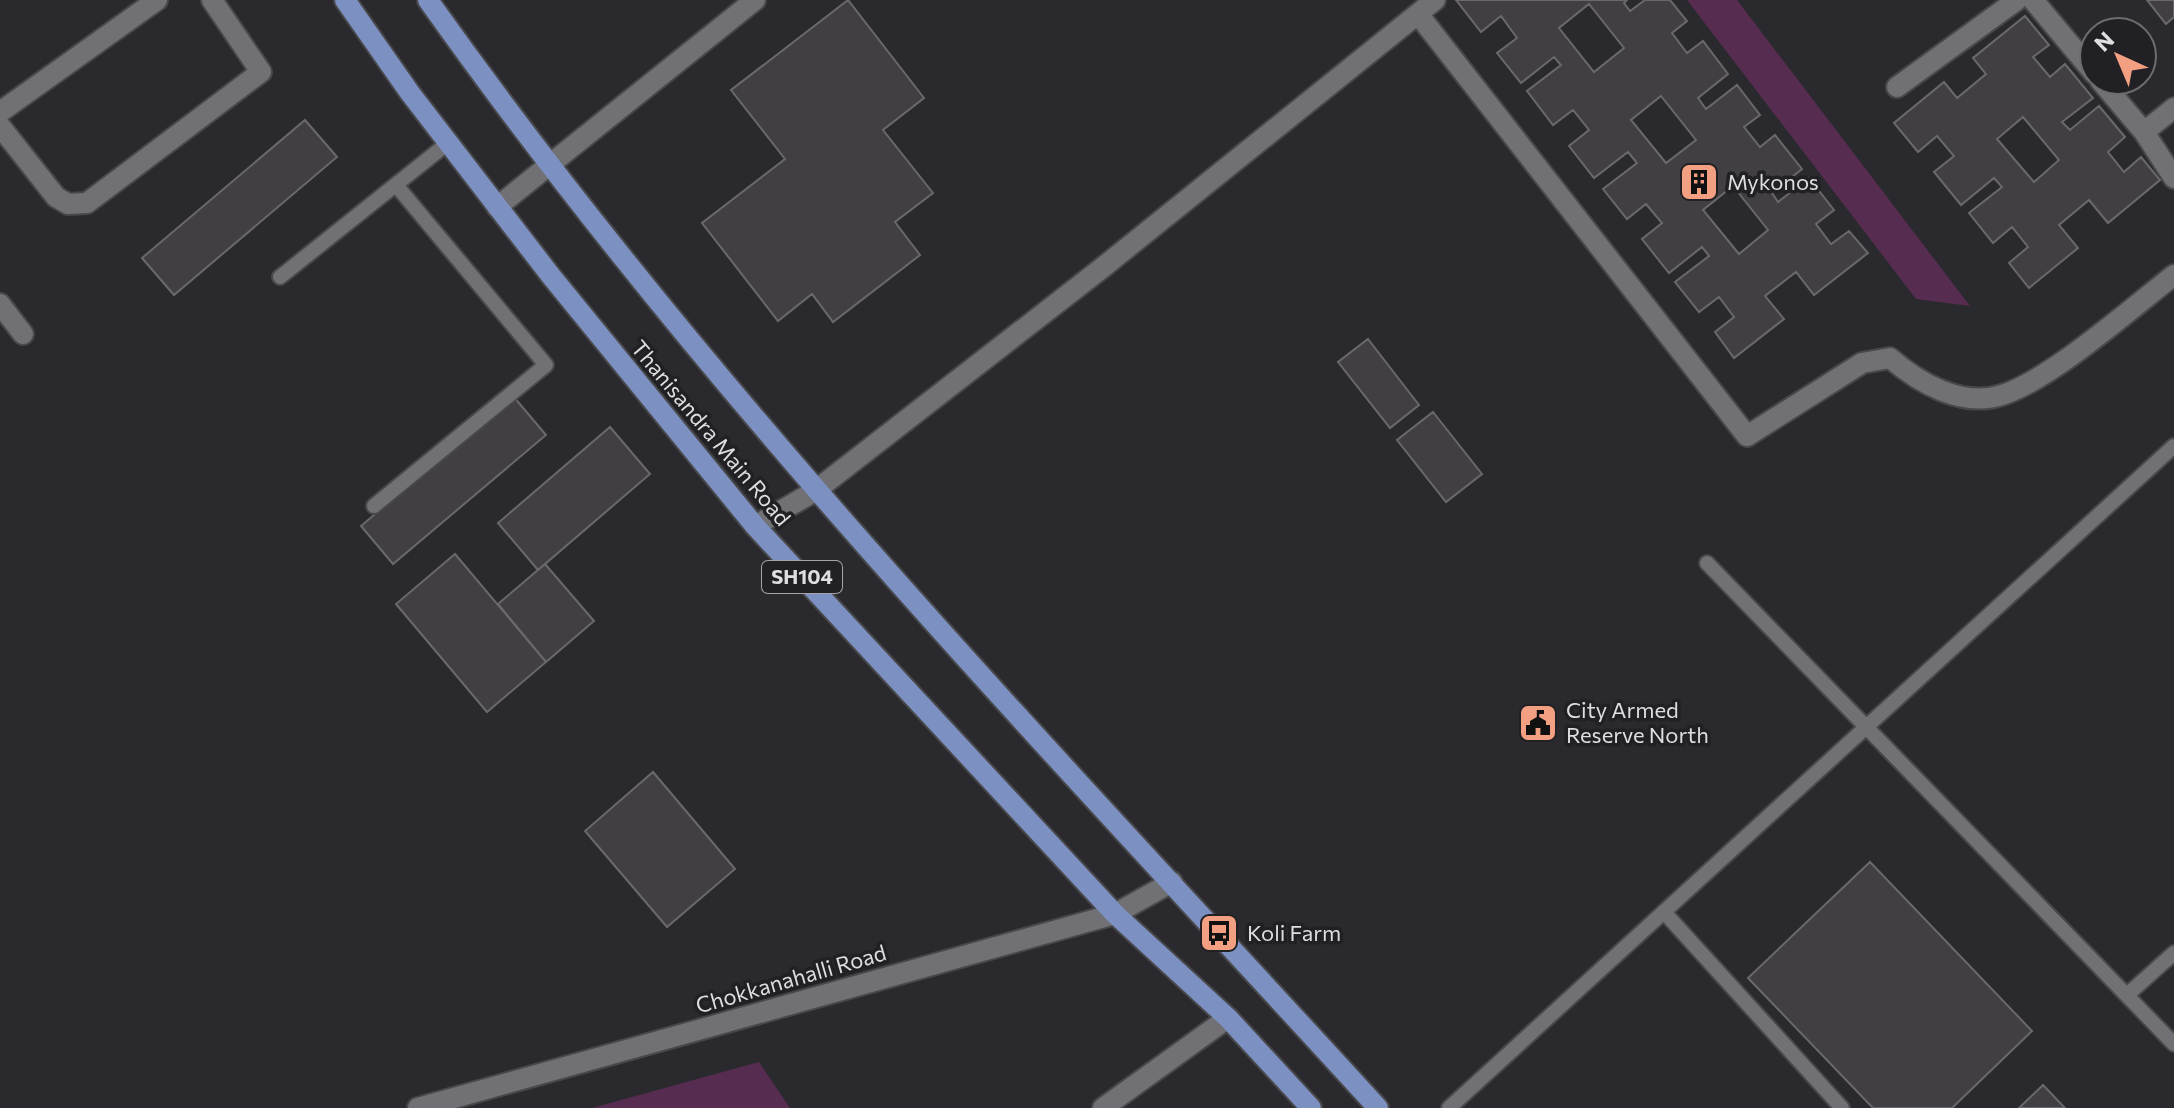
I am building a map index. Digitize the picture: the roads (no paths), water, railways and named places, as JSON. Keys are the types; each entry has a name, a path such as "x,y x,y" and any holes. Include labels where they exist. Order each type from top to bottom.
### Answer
{"main road":[{"name":"Thanisandra Main Road","path":"345,0 497,207 755,526 1115,914 1228,1018 1311,1108"},
{"name":"Thanisandra Main Road","path":"428,0 551,166 815,491 1378,1108"}],"street":[{"path":"0,112 157,0"},
{"path":"0,126 56,197 68,204 87,203 261,72 212,0"},
{"path":"497,207 755,0"},
{"path":"755,526 815,491 1102,268 1435,0"},
{"path":"1897,87 2017,0"},
{"path":"2033,0 2078,54"},
{"path":"1418,14 1747,436 1862,363 1890,358 1916,381 1945,392 1972,397 2000,396 2021,387 2077,349 2174,275"},
{"path":"2114,96 2144,132 2174,178"},
{"path":"2144,132 2174,108"},
{"path":"0,304 23,334"},
{"name":"Chokkanahalli Road","path":"418,1108 1115,914 1172,882"},
{"path":"1103,1108 1228,1018"}],"lane":[{"path":"280,277 448,143"},
{"path":"374,506 546,365 396,185"},
{"path":"1449,1108 2174,446"},
{"path":"1707,563 2174,1044"},
{"path":"1664,912 1842,1108"},
{"path":"2127,995 2174,953"}],"place":[{"name":"Mykonos","path":"1699,182"},
{"name":"City Armed Reserve North","path":"1538,723"},
{"name":"Koli Farm","path":"1219,933"}]}
